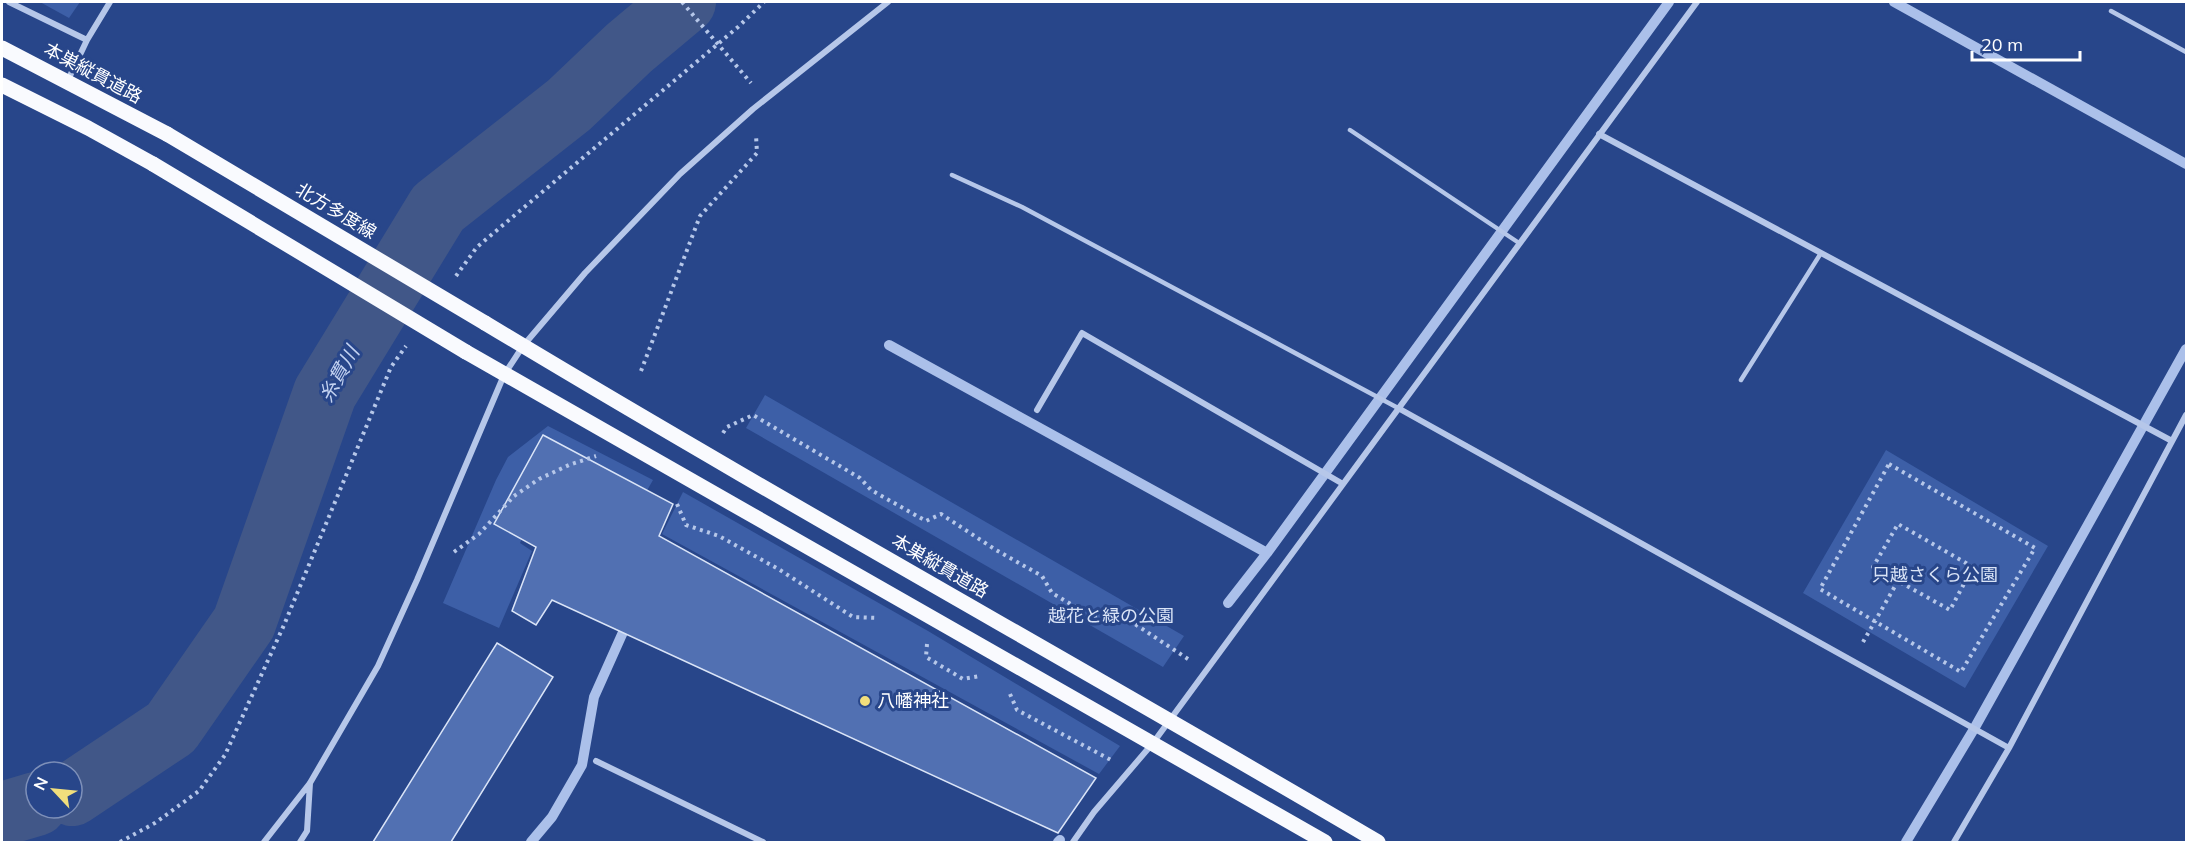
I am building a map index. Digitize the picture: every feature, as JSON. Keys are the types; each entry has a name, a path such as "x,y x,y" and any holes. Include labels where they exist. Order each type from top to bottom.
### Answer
{"main road":[{"name":"本巣縦貫道路","path":"2,48 167,134"},
{"path":"2,85 153,164 504,375 1325,843"},
{"name":"北方多度線","path":"167,134 485,323"},
{"name":"本巣縦貫道路","path":"485,323 708,456 1169,720 1377,843"}],"street":[{"path":"9,2 87,40"},
{"path":"68,81 87,40 110,2"},
{"path":"264,843 310,783 378,666 422,569 504,375 523,346 585,273 680,174 753,109 888,2"},
{"path":"1073,843 1094,812 1153,743 1697,2"},
{"path":"1599,134 2172,441"},
{"path":"1037,410 1082,333 1343,484"},
{"path":"1398,408 2008,748"},
{"path":"1954,843 2008,748 2187,415"},
{"path":"596,761 763,843"},
{"path":"300,843 307,831 310,783"}],"lane":[{"path":"2111,11 2187,52"},
{"path":"1350,130 1519,243"},
{"path":"952,175 1022,207 1398,408"},
{"path":"1741,380 1821,253"}],"path":[{"path":"682,2 751,83"},
{"path":"450,284 477,247 738,27 764,2"},
{"path":"641,371 700,216 757,153 753,109"},
{"path":"120,843 155,823 198,791 225,755 284,625 391,367 411,339"},
{"path":"708,456 727,427 753,415 861,478 871,490 926,521 940,514 1042,576 1052,593 1091,616 1118,613 1206,671"},
{"path":"452,554 479,534 514,496 538,478 596,456"},
{"path":"1889,464 2035,548 1961,672 1875,621 1820,589 1889,464"},
{"path":"680,474 672,492 686,525 719,536 780,570 853,617 886,619"},
{"path":"1898,524 1973,567 1950,610 1898,581 1873,567 1898,524"},
{"path":"1852,660 1898,581"},
{"path":"927,640 926,657 963,679 983,675"},
{"path":"1008,688 1017,710 1129,769"}],"green space":[{"path":"40,2 80,2 69,18"},
{"name":"越花と緑の公園","path":"765,395 1184,636 1163,667 746,428"},
{"path":"548,426 653,480 624,531 545,492 520,543 532,551 499,628 443,603 508,457"},
{"name":"只越さくら公園","path":"1886,450 2048,546 1965,688 1803,593"},
{"path":"683,492 928,631 1120,746 1099,774 662,534"}],"building":[{"name":"八幡神社","path":"543,435 673,504 659,536 1096,778 1058,833 552,600 536,625 512,611 536,547 494,524"},
{"path":"497,643 553,677 451,842 373,842"}],"waterway":[{"name":"糸貫川","path":"84,786 171,728 244,623 325,393 438,208 569,105 629,48 684,2"},
{"path":"1228,603 1267,553 1669,2"},
{"path":"1894,2 2186,164"},
{"path":"889,345 1267,553"},
{"path":"1906,842 1974,729 2186,349"},
{"path":"531,842 552,817 582,765 594,697 628,621"},
{"name":"糸貫川","path":"2,814 24,808"}],"place":[{"name":"八幡神社","path":"865,701"}]}
